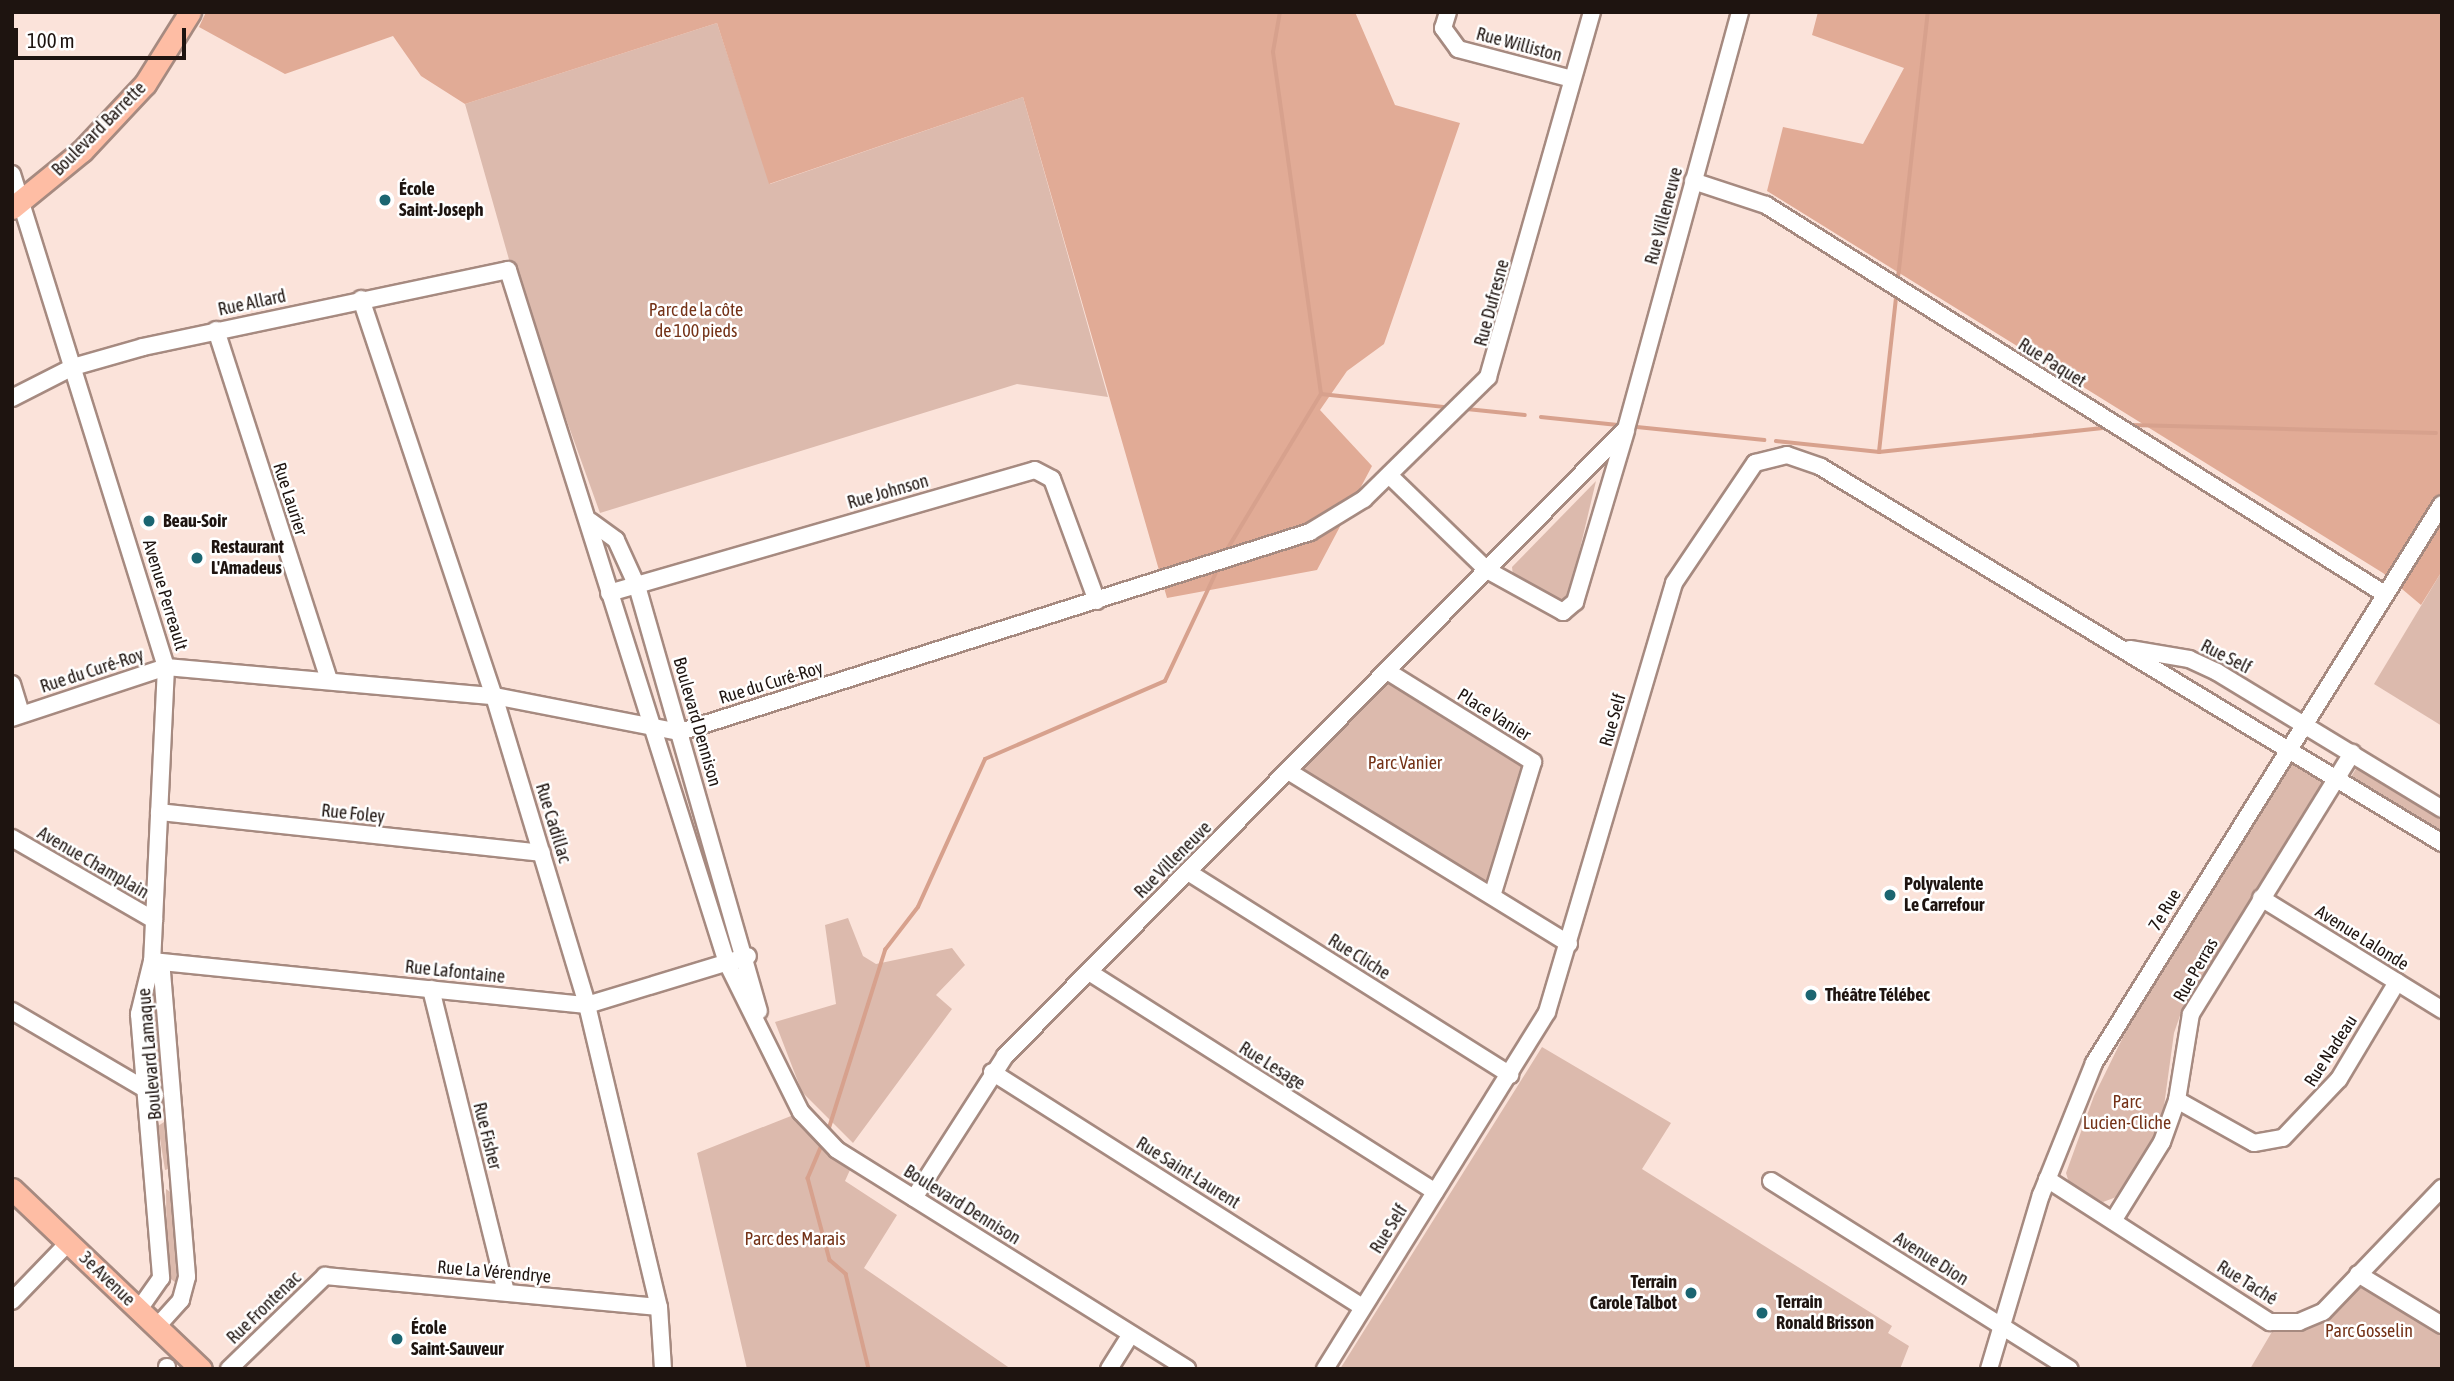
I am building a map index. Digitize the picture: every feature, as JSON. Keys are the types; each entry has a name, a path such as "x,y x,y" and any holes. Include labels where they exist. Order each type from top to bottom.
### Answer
{"main road":[{"name":"Boulevard Barrette","path":"17,205 145,84 190,12"},
{"name":"3e Avenue","path":"12,1189 201,1369"}],"street":[{"name":"Rue Williston","path":"1448,12 1443,28 1458,49 1572,79"},
{"name":"Rue Dufresne","path":"1389,475 1488,377 1499,355 1592,12"},
{"name":"Rue Villeneuve","path":"1487,570 1563,612 1575,602 1626,429 1740,12"},
{"name":"Avenue Perreault","path":"12,174 17,205 73,367 166,667 152,961"},
{"name":"Rue Paquet","path":"1693,181 1766,205 2383,593"},
{"name":"Rue Allard","path":"12,398 73,367 216,330 508,270"},
{"name":"Boulevard Dennison","path":"508,270 590,521 609,593 727,962 763,1030 801,1112 823,1136 915,1198 1187,1369"},
{"name":"Rue Cadillac","path":"361,299 494,696 587,1005 660,1307 663,1369"},
{"name":"Rue Laurier","path":"216,330 329,679"},
{"name":"Rue Villeneuve","path":"915,1198 992,1072 1626,429"},
{"name":"Rue Self","path":"1325,1369 1510,1075 1546,1012 1569,944 1674,583 1755,463 1787,454 1821,467 2061,617 2125,649 2442,843"},
{"name":"Rue Johnson","path":"609,593 1035,470 1052,480 1097,601"},
{"name":"Rue du Curé-Roy","path":"17,716 166,667 329,679 494,696 654,731 680,732 1097,601 1335,520 1389,475"},
{"path":"1389,475 1487,570"},
{"name":"7e Rue","path":"1989,1369 2047,1179 2094,1063 2286,747 2442,504"},
{"name":"Boulevard Dennison","path":"590,521 616,540 638,586 748,956 763,1030"},
{"name":"Rue Self","path":"2125,649 2189,659 2302,722 2442,809"},
{"name":"Place Vanier","path":"1387,671 1533,762 1492,896"},
{"path":"12,684 17,716"},
{"name":"Rue Perras","path":"2113,1221 2162,1142 2177,1100 2191,1014 2352,753"},
{"path":"1289,771 1569,944"},
{"name":"Rue Foley","path":"159,812 542,853"},
{"name":"Avenue Champlain","path":"12,838 154,920"},
{"name":"Rue Cliche","path":"1188,872 1510,1075"},
{"name":"Avenue Lalonde","path":"2261,898 2442,1010"},
{"name":"Rue Lafontaine","path":"152,961 587,1005 748,956"},
{"name":"Boulevard Lamaque","path":"139,1310 161,1278 149,1091 139,1014 152,961"},
{"name":"Boulevard Lamaque","path":"152,961 162,972 187,1277 181,1300 157,1328"},
{"name":"Rue Lesage","path":"1089,972 1435,1192"},
{"name":"Rue Nadeau","path":"2177,1100 2254,1143 2283,1138 2339,1079 2397,982"},
{"name":"Rue Fisher","path":"431,989 506,1292"},
{"path":"12,1011 174,1106"},
{"name":"Rue Saint-Laurent","path":"992,1072 1363,1307"},
{"name":"Rue Taché","path":"2047,1179 2270,1322 2299,1322 2323,1312 2442,1188"},
{"name":"Avenue Dion","path":"1771,1181 2070,1369"},
{"path":"12,1301 69,1242"},
{"path":"2358,1274 2442,1325"},
{"name":"Rue La Vérendrye","path":"325,1276 660,1307"},
{"name":"Rue Frontenac","path":"229,1369 325,1276"},
{"path":"1109,1369 1131,1334"}],"green space":[{"name":"Parc de la côte de 100 pieds","path":"717,23 770,184 1023,97 1108,397 1017,384 600,513 510,263 465,104"},
{"path":"1596,481 1569,595 1560,603 1513,576 1512,567"},
{"path":"2442,571 2442,726 2374,684"},
{"name":"Parc Vanier","path":"1387,671 1533,762 1492,896 1288,771"},
{"name":"Parc Lucien-Cliche","path":"2293,760 2328,782 2183,1007 2174,1033 2161,1128 2119,1196 2103,1202 2069,1183 2066,1173 2094,1096 2125,1033"},
{"path":"2357,767 2442,820 2442,833 2351,777"},
{"path":"848,918 863,956 876,964 952,948 965,965 936,995 952,1009 853,1143 802,1092 775,1022 836,1004 825,925"},
{"path":"155,979 163,1074 153,1067 148,985"},
{"path":"1542,1047 1671,1123 1642,1169 1892,1326 1888,1333 1909,1346 1900,1369 1340,1369"},
{"name":"Parc des Marais","path":"801,1112 854,1161 845,1181 897,1215 864,1268 1011,1369 747,1369 697,1153"},
{"path":"167,1120 172,1168 165,1170 158,1126"},
{"path":"166,1189 176,1196 176,1283 167,1276"},
{"name":"Parc Gosselin","path":"2357,1288 2372,1288 2442,1333 2442,1369 2250,1369 2273,1330 2299,1331 2327,1321"}],"shaded area":[{"path":"206,12 1355,12 1395,105 1460,123 1384,344 1347,371 1320,410 1372,466 1317,570 1167,598 1023,97 769,184 717,23 465,104 421,76 393,36 285,74 199,27"},
{"path":"1818,12 2442,12 2442,571 2421,605 2383,573 1767,191 1783,127 1863,144 1904,68 1812,35"}],"waterway":[{"path":"1225,553 1321,394 1273,52 1280,12"},
{"path":"1898,278 1928,12"},
{"path":"1879,452 1896,299"},
{"path":"1321,394 1445,407"},
{"path":"1467,409 1525,415"},
{"path":"1541,417 1618,425"},
{"path":"2131,425 2436,433"},
{"path":"1637,427 1764,440"},
{"path":"1776,441 1879,452 2105,428"},
{"path":"829,1128 885,950 918,907 985,759 1165,681 1219,566"},
{"path":"821,1148 808,1178 830,1260 846,1274 869,1369"}],"place":[{"name":"École Saint-Joseph","path":"385,200"},
{"name":"Beau-Soir","path":"149,521"},
{"name":"Restaurant L'Amadeus","path":"197,558"},
{"name":"Polyvalente Le Carrefour","path":"1890,895"},
{"name":"Théâtre Télébec","path":"1811,995"},
{"name":"Terrain Carole Talbot","path":"1691,1293"},
{"name":"Terrain Ronald Brisson","path":"1762,1313"},
{"name":"École Saint-Sauveur","path":"397,1339"}]}
